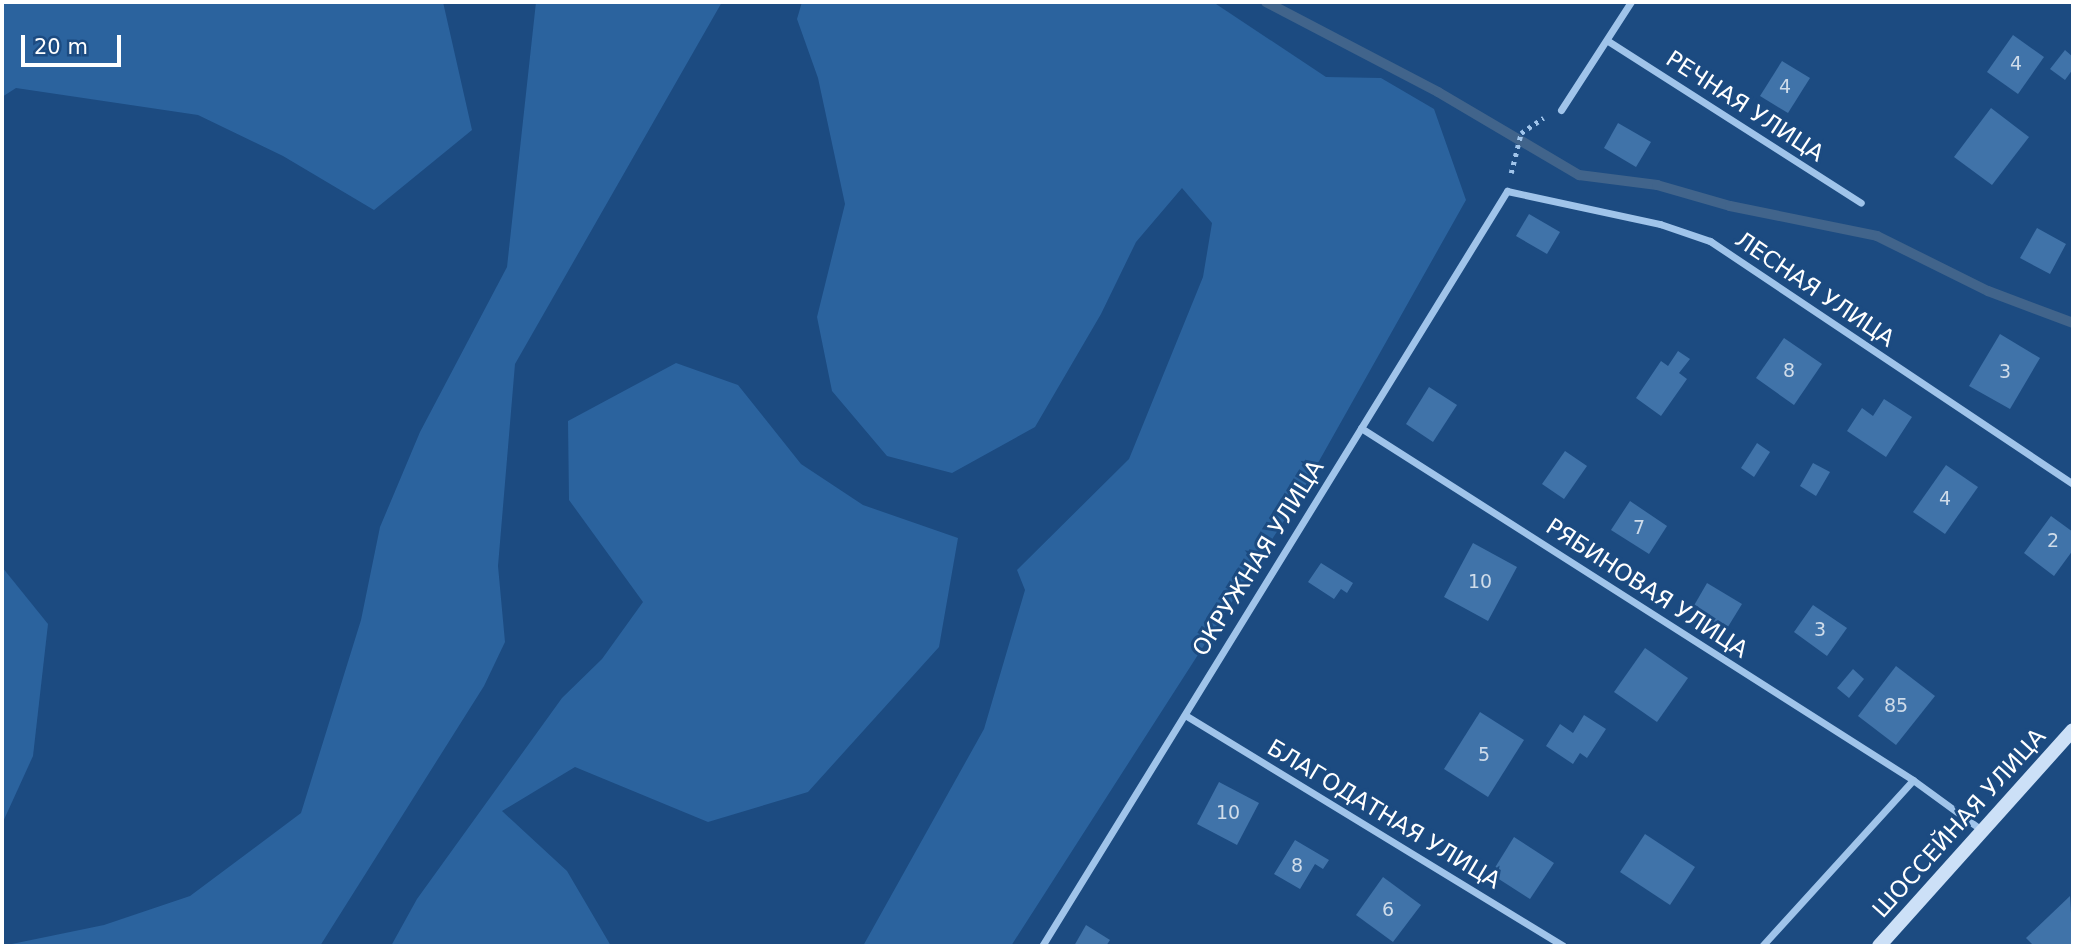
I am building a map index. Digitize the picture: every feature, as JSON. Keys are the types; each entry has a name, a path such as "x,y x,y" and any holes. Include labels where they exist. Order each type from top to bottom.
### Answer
{"main road":[{"name":"ШОССЕЙНАЯ УЛИЦА","path":"1879,946 2073,730"}],"street":[{"path":"1561,110 1631,2"},
{"name":"РЕЧНАЯ УЛИЦА","path":"1608,41 1861,203"},
{"name":"ОКРУЖНАЯ УЛИЦА","path":"1042,946 1507,191"},
{"name":"ЛЕСНАЯ УЛИЦА","path":"1507,191 1660,224 1710,241 2073,484"},
{"name":"РЯБИНОВАЯ УЛИЦА","path":"1361,428 1913,780 1983,831"},
{"name":"БЛАГОДАТНАЯ УЛИЦА","path":"1185,715 1563,946"},
{"path":"1762,946 1913,780"}],"path":[{"path":"1516,147 1521,133 1533,122 1561,110"}],"shaded area":[{"path":"2,2 443,2 472,130 374,210 283,156 198,115 16,88 2,97"},
{"path":"536,2 722,2 515,364 498,566 505,642 484,686 320,946 2,946 104,925 190,896 301,813 361,620 380,527 420,432 507,267"},
{"path":"802,2 1213,2 1326,77 1381,78 1434,109 1466,200 1296,502 1011,946 863,946 984,729 1025,590 1017,570 1129,459 1203,277 1212,223 1182,188 1136,242 1101,314 1035,427 952,473 887,456 832,391 817,317 845,204 818,78 797,19"},
{"path":"676,363 738,385 801,464 863,505 958,538 939,647 808,792 708,822 575,767 502,811 567,871 611,946 391,946 417,899 562,698 602,659 643,602 569,500 568,421"},
{"path":"2,567 48,624 33,756 2,824"}],"building":[{"path":"2013,35 2044,57 2018,94 1987,72"},
{"path":"2065,50 2073,57 2073,69 2065,80 2050,69"},
{"path":"1782,61 1810,78 1788,113 1760,96"},
{"path":"1991,108 2029,137 1992,185 1954,157"},
{"path":"1618,123 1651,142 1636,167 1604,148"},
{"path":"1529,214 1560,232 1547,254 1516,236"},
{"path":"2037,228 2066,244 2050,274 2020,258"},
{"path":"2000,334 2040,358 2010,409 1969,386"},
{"path":"1784,338 1822,364 1794,405 1756,378"},
{"path":"1678,351 1690,359 1679,373 1687,379 1661,416 1636,398 1661,361 1668,366"},
{"path":"1429,387 1457,405 1433,442 1406,424"},
{"path":"1884,399 1912,417 1886,457 1847,431 1862,408 1873,416"},
{"path":"1757,443 1770,452 1754,477 1741,468"},
{"path":"1565,451 1587,466 1564,499 1542,484"},
{"path":"1813,463 1830,472 1816,496 1800,486"},
{"path":"1946,465 1978,487 1945,534 1913,512"},
{"path":"1630,501 1667,526 1649,554 1611,530"},
{"path":"2051,516 2073,532 2073,550 2054,576 2024,553"},
{"path":"1473,543 1517,567 1488,621 1444,597"},
{"path":"1321,563 1353,583 1347,593 1341,589 1334,599 1308,582"},
{"path":"1707,583 1742,604 1726,630 1692,609"},
{"path":"1813,605 1847,628 1827,656 1794,632"},
{"path":"1645,648 1688,678 1657,722 1614,692"},
{"path":"1896,666 1935,696 1896,745 1858,716"},
{"path":"1853,669 1864,679 1849,698 1837,688"},
{"path":"1480,712 1524,740 1488,797 1444,769"},
{"path":"1584,715 1606,729 1587,758 1580,753 1573,764 1546,746 1560,724 1573,733"},
{"path":"1219,782 1259,803 1237,845 1197,824"},
{"path":"1645,834 1695,867 1670,905 1620,872"},
{"path":"1514,837 1554,863 1530,899 1491,874"},
{"path":"1295,840 1329,860 1323,869 1315,864 1300,889 1274,874"},
{"path":"1383,877 1421,905 1393,942 1356,915"},
{"path":"2070,896 2073,946 2034,946 2026,938"},
{"path":"1086,925 1110,940 1106,946 1074,946"}],"waterway":[{"path":"1266,2 1438,92 1579,175 1657,185 1730,206 1877,236 1988,291 2073,323"}]}
